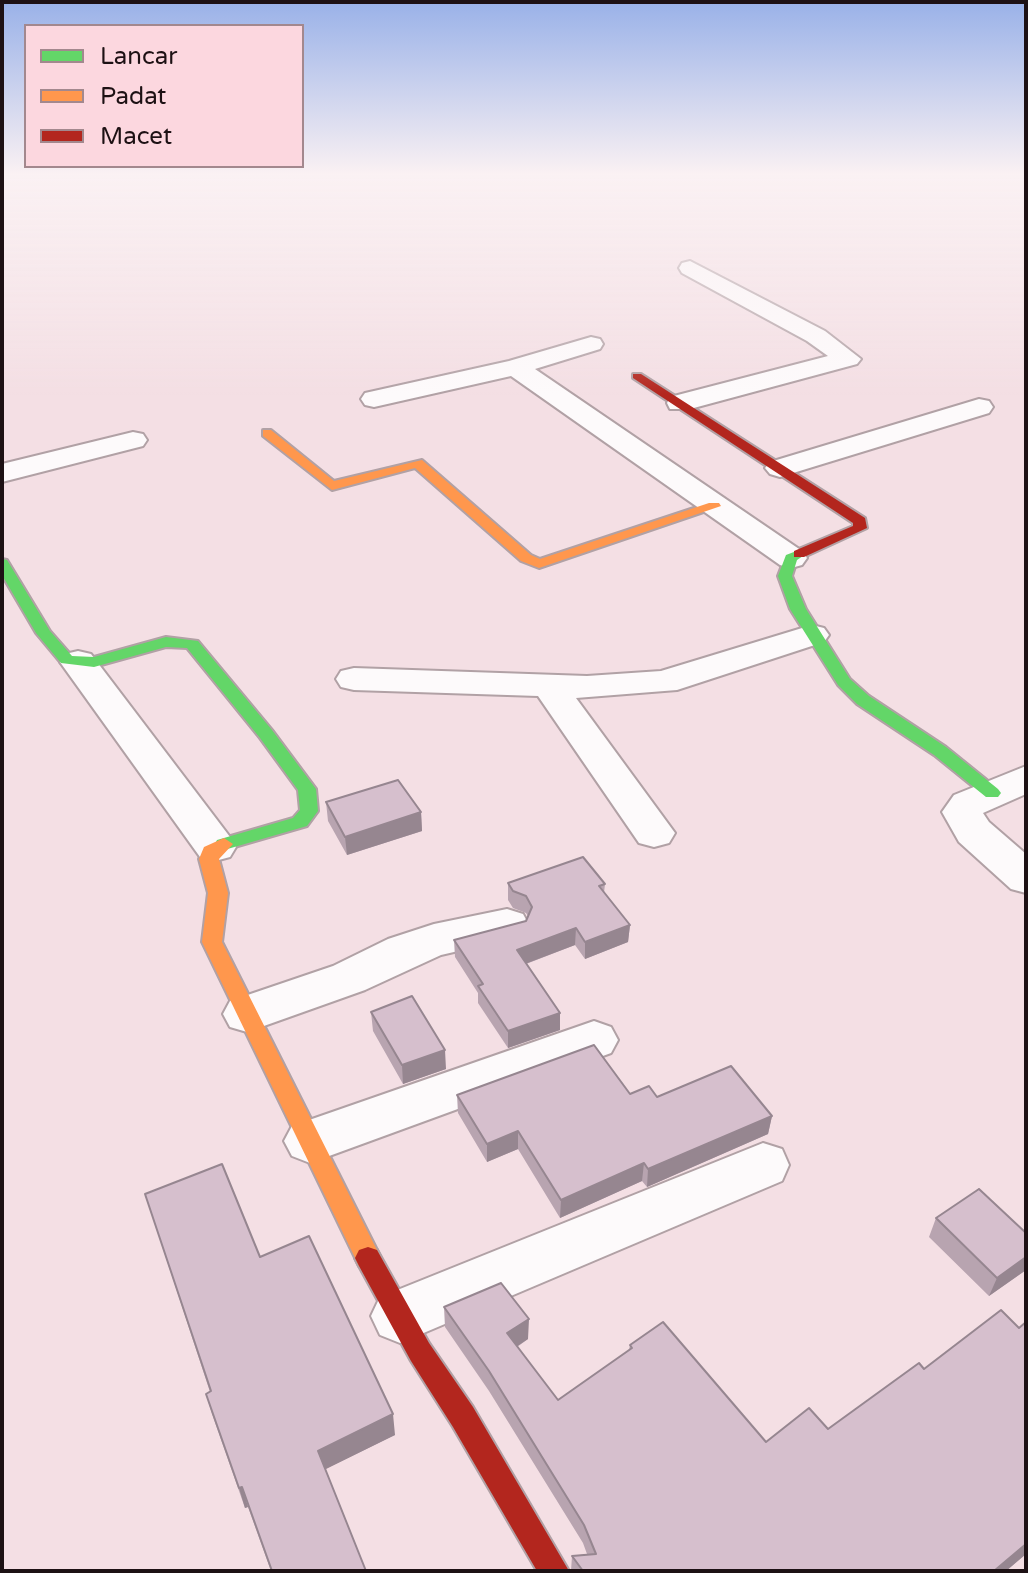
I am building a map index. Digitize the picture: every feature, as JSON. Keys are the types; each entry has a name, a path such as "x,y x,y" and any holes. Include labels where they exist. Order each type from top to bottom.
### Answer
{"street":[{"path":"680,403 848,359 816,336 690,268"},
{"path":"374,399 515,367 591,344"},
{"path":"515,367 791,558"},
{"path":"637,376 856,516 862,523 860,528 791,558 786,566 787,585 812,635 844,682 863,700 940,751 1009,786"},
{"path":"780,468 979,407"},
{"path":"267,433 332,486 417,463 526,558 539,564 714,506"},
{"path":"2,473 133,440"},
{"path":"6,580 62,655 78,662 94,662 166,642 189,642 294,768 307,789 309,811 303,819 215,847 209,859 217,881 212,942 346,1219 400,1316 554,1571"},
{"path":"354,679 549,686 664,682 812,635"},
{"path":"78,662 215,847"},
{"path":"549,686 654,833"},
{"path":"1009,786 968,804 962,812 974,832 1026,878"},
{"path":"247,1014 349,978 434,940 507,925"},
{"path":"310,1141 594,1040"},
{"path":"400,1316 763,1165"}],"building":[{"path":"398,780 421,812 345,837 326,802"},
{"path":"583,857 605,884 599,886 630,925 585,942 576,928 517,950 560,1013 508,1031 478,986 483,984 454,940 526,921 532,907 526,896 513,891 508,883"},
{"path":"412,996 445,1050 402,1065 371,1012"},
{"path":"594,1045 630,1094 649,1086 657,1097 731,1066 772,1116 648,1169 644,1163 561,1200 518,1131 487,1144 457,1095"},
{"path":"222,1164 260,1257 309,1236 393,1414 318,1451 366,1571 272,1571 242,1487 239,1488 206,1394 211,1391 145,1194"},
{"path":"979,1189 1026,1233 1026,1257 997,1278 936,1218"},
{"path":"501,1283 529,1319 507,1333 558,1400 663,1322 766,1442 809,1408 828,1429 919,1363 924,1369 1001,1310 1019,1328 1026,1322 1026,1544 994,1571 583,1571 572,1556 596,1554 584,1525 489,1371 444,1307"}],"traffic: fast":[{"path":"799,554 791,558 785,576 798,609 844,682 863,700 940,751 992,793"},
{"path":"2,563 44,633 67,660 94,662 166,642 192,644 266,734 307,789 309,811 300,822 224,844"}],"traffic: slow":[{"path":"267,433 332,486 417,463 526,558 539,564 714,506"},
{"path":"224,844 211,852 209,859 218,893 212,942 368,1258"}],"traffic: jam":[{"path":"637,376 860,521 860,528 799,554"},
{"path":"368,1258 420,1352 463,1417 554,1571"}]}
